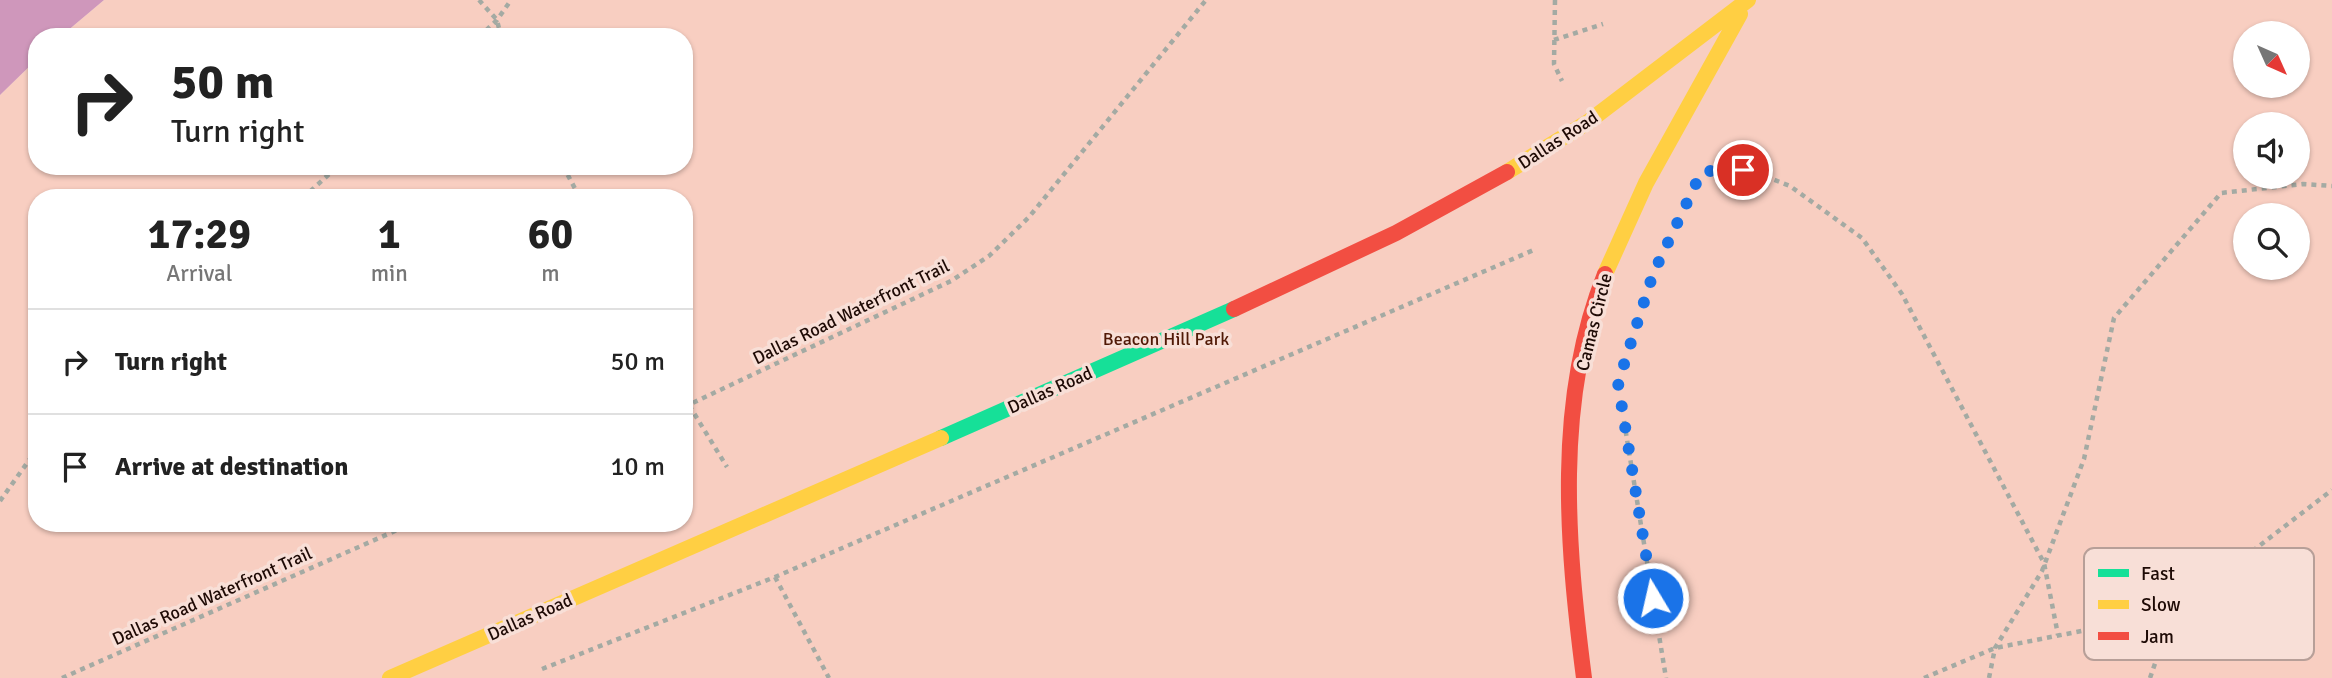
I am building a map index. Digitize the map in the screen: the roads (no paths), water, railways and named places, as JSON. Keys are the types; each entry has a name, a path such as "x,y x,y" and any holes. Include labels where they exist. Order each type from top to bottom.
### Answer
{"main road":[{"name":"Dallas Road","path":"390,678 1204,323 1396,233 1536,156 1588,122 1748,0"},
{"name":"Camas Circle","path":"1584,678 1572,562 1573,420 1583,356 1598,291 1620,236 1748,0"}],"park label":[{"name":"Beacon Hill Park","path":"1166,339"}]}
